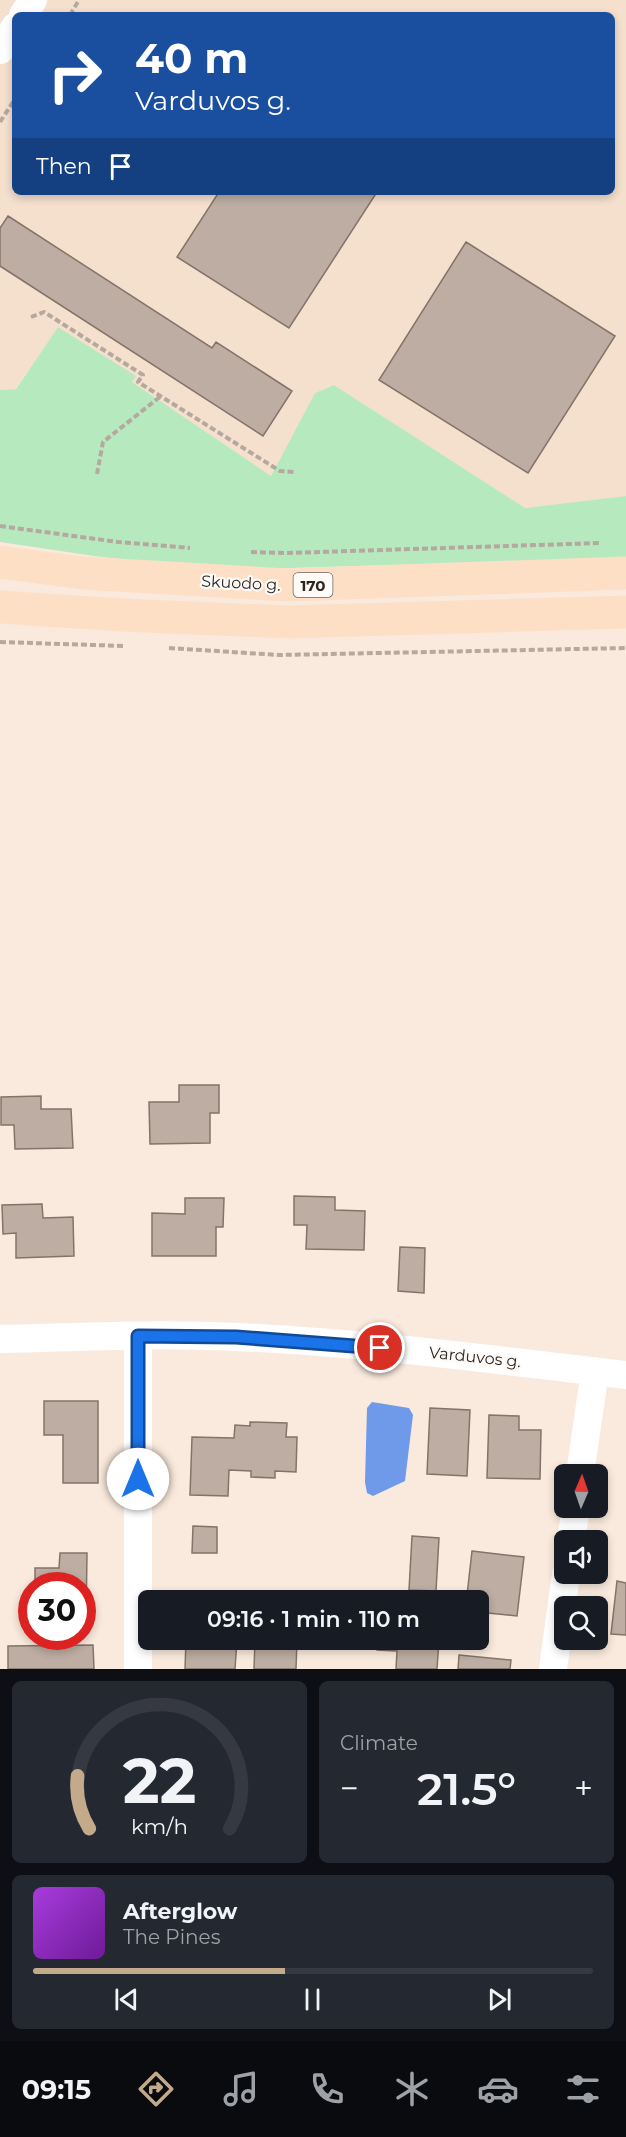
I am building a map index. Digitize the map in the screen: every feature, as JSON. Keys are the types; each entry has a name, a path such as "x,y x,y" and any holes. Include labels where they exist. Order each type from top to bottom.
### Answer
{"main road":[{"name":"Skuodo g.","path":"0,562 83,573 288,585 626,573"},
{"name":"170","path":"0,607 288,622 626,612"}],"street":[{"path":"0,50 12,32"},
{"path":"138,1336 138,1669"},
{"name":"Varduvos g.","path":"0,1339 138,1336 273,1339 451,1354 626,1375"},
{"path":"581,1464 595,1371"},
{"path":"553,1669 565,1584"}],"path":[{"path":"0,122 12,104"},
{"path":"31,317 44,312 143,375 138,382 280,471 294,472"},
{"path":"97,474 103,442 161,396"},
{"path":"0,526 118,542 200,549"},
{"path":"245,552 287,553 603,543"}],"shaded area":[{"path":"0,0 626,0 626,496 525,508 334,385 315,393 271,476 132,382 135,376 58,327 15,389 0,390"}],"green space":[{"path":"58,327 136,376 132,382 271,476 315,393 334,385 525,508 626,496 626,558 256,569 163,564 0,542 0,390 16,389"}],"water":[{"path":"372,1402 409,1408 413,1415 405,1481 373,1496 367,1493 365,1482 367,1408"}],"building":[{"path":"217,195 375,195 289,328 177,257"},
{"path":"8,216 212,348 216,342 292,391 263,436 0,266 0,228"},
{"path":"466,242 615,336 528,473 379,380"},
{"path":"179,1085 219,1085 219,1113 210,1113 210,1143 150,1144 149,1102 179,1102"},
{"path":"41,1096 41,1109 71,1109 73,1148 15,1149 14,1125 1,1125 1,1097"},
{"path":"294,1196 335,1197 335,1210 365,1211 364,1250 306,1249 307,1225 294,1225"},
{"path":"185,1198 224,1198 223,1227 216,1227 216,1256 152,1256 152,1213 185,1214"},
{"path":"42,1204 43,1218 73,1217 74,1256 16,1258 16,1233 3,1234 2,1205"},
{"path":"400,1247 425,1248 424,1293 398,1291"},
{"path":"44,1401 98,1401 98,1483 63,1483 63,1435 44,1435"},
{"path":"430,1408 470,1410 467,1476 427,1474"},
{"path":"489,1415 519,1416 519,1430 541,1430 540,1479 487,1478"},
{"path":"250,1422 287,1423 286,1437 297,1437 296,1472 275,1471 275,1478 251,1477 251,1471 229,1470 228,1496 190,1495 192,1437 234,1438 235,1425 250,1426"},
{"path":"193,1526 217,1527 217,1553 192,1553"},
{"path":"412,1536 439,1538 436,1590 409,1590"},
{"path":"472,1551 524,1557 517,1616 489,1613 489,1590 468,1590"},
{"path":"60,1553 87,1553 87,1572 35,1572 35,1568 59,1568"},
{"path":"617,1581 626,1583 626,1635 611,1634"},
{"path":"8,1646 18,1646 18,1650 93,1650 94,1669 8,1669"},
{"path":"186,1650 236,1650 235,1669 185,1669"},
{"path":"255,1650 297,1650 296,1669 254,1669"},
{"path":"377,1650 438,1650 437,1669 396,1669 397,1651"},
{"path":"459,1655 511,1660 510,1669 458,1669"}],"route":[{"path":"138,1479 138,1336 236,1337 380,1348"}]}
